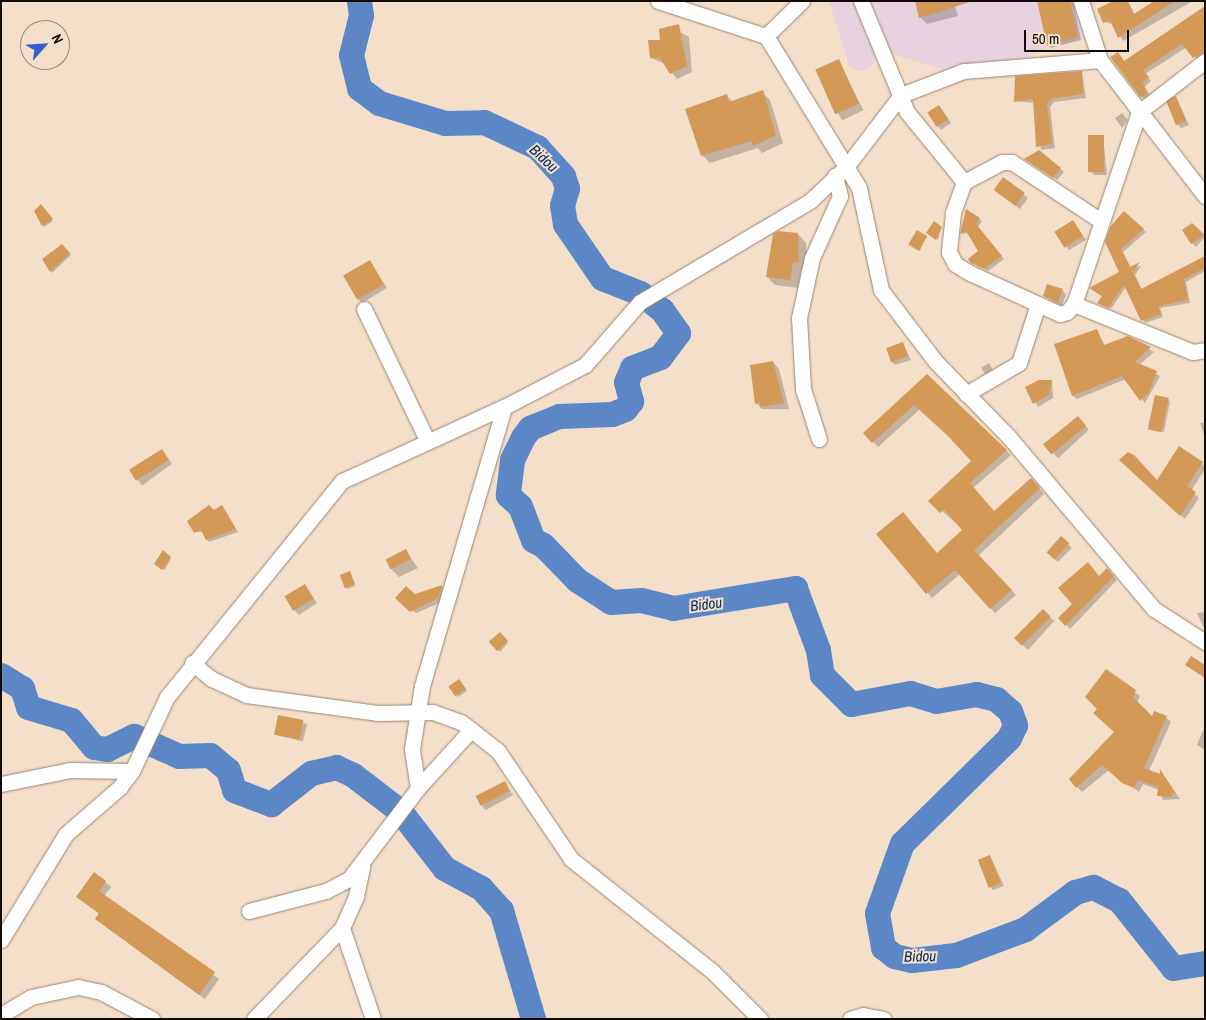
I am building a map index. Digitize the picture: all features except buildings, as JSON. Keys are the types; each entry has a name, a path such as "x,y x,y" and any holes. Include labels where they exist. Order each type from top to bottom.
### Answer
{"street":[{"path":"658,1 766,36 841,172 864,204 881,290 966,394 1009,437 1154,609 1205,642"},
{"path":"766,36 802,1"},
{"path":"861,1 900,96 913,122 964,182"},
{"path":"1081,1 1100,60 1205,196"},
{"path":"3,935 66,834 120,787 132,771 167,697 192,663 342,481 427,440 504,407 585,365 640,302 810,201 841,172 900,96 964,71 1100,60"},
{"path":"1101,221 1012,162 1002,162 964,182 953,213 951,259 1060,314 1074,304 1139,112 1205,61"},
{"path":"820,439 803,389 800,318 812,258 840,196 841,172"},
{"path":"966,394 1018,364 1038,304"},
{"path":"1074,304 1193,352 1205,350"},
{"path":"364,309 427,440"},
{"path":"418,788 411,763 418,711 504,407"},
{"path":"192,663 212,679 246,695 377,713 418,711 445,715 472,730 498,751 571,859 712,971 760,1019"},
{"path":"249,910 326,891 362,867 418,788 472,730"},
{"path":"1,784 70,770 132,771"},
{"path":"254,1019 342,928 356,896 362,867"},
{"path":"342,928 373,1019"},
{"path":"1,1015 31,997 78,987 101,992 152,1019"},
{"path":"850,1019 863,1015 884,1019"}],"shaded area":[{"path":"829,1 1096,1 1082,25 1085,39 1047,47 1011,67 945,70 883,51 867,70 857,71 849,65"}],"waterway":[{"name":"Bidou","path":"359,1 361,15 351,55 359,88 379,103 445,123 484,122 537,147 563,176 567,188 562,205 565,224 602,278 640,293 662,310 678,333 660,357 632,368 626,382 631,401 625,409 612,414 559,416 530,428 523,437 512,460 508,495 520,506 533,540 543,545 577,580 611,602 641,600 673,608 795,588 818,650 822,675 851,704 910,693 936,701 976,694 996,699 1010,711 1015,725 1009,738 902,843 877,913 883,947 894,956 912,960 956,955 1025,929 1075,892 1093,887 1119,900 1173,968 1205,963"},
{"path":"1,675 22,688 28,707 71,720 94,747 107,749 134,736 179,756 210,755 228,770 234,790 271,804 311,773 336,767 353,775 400,811 444,868 481,888 501,910 533,1019"}]}
